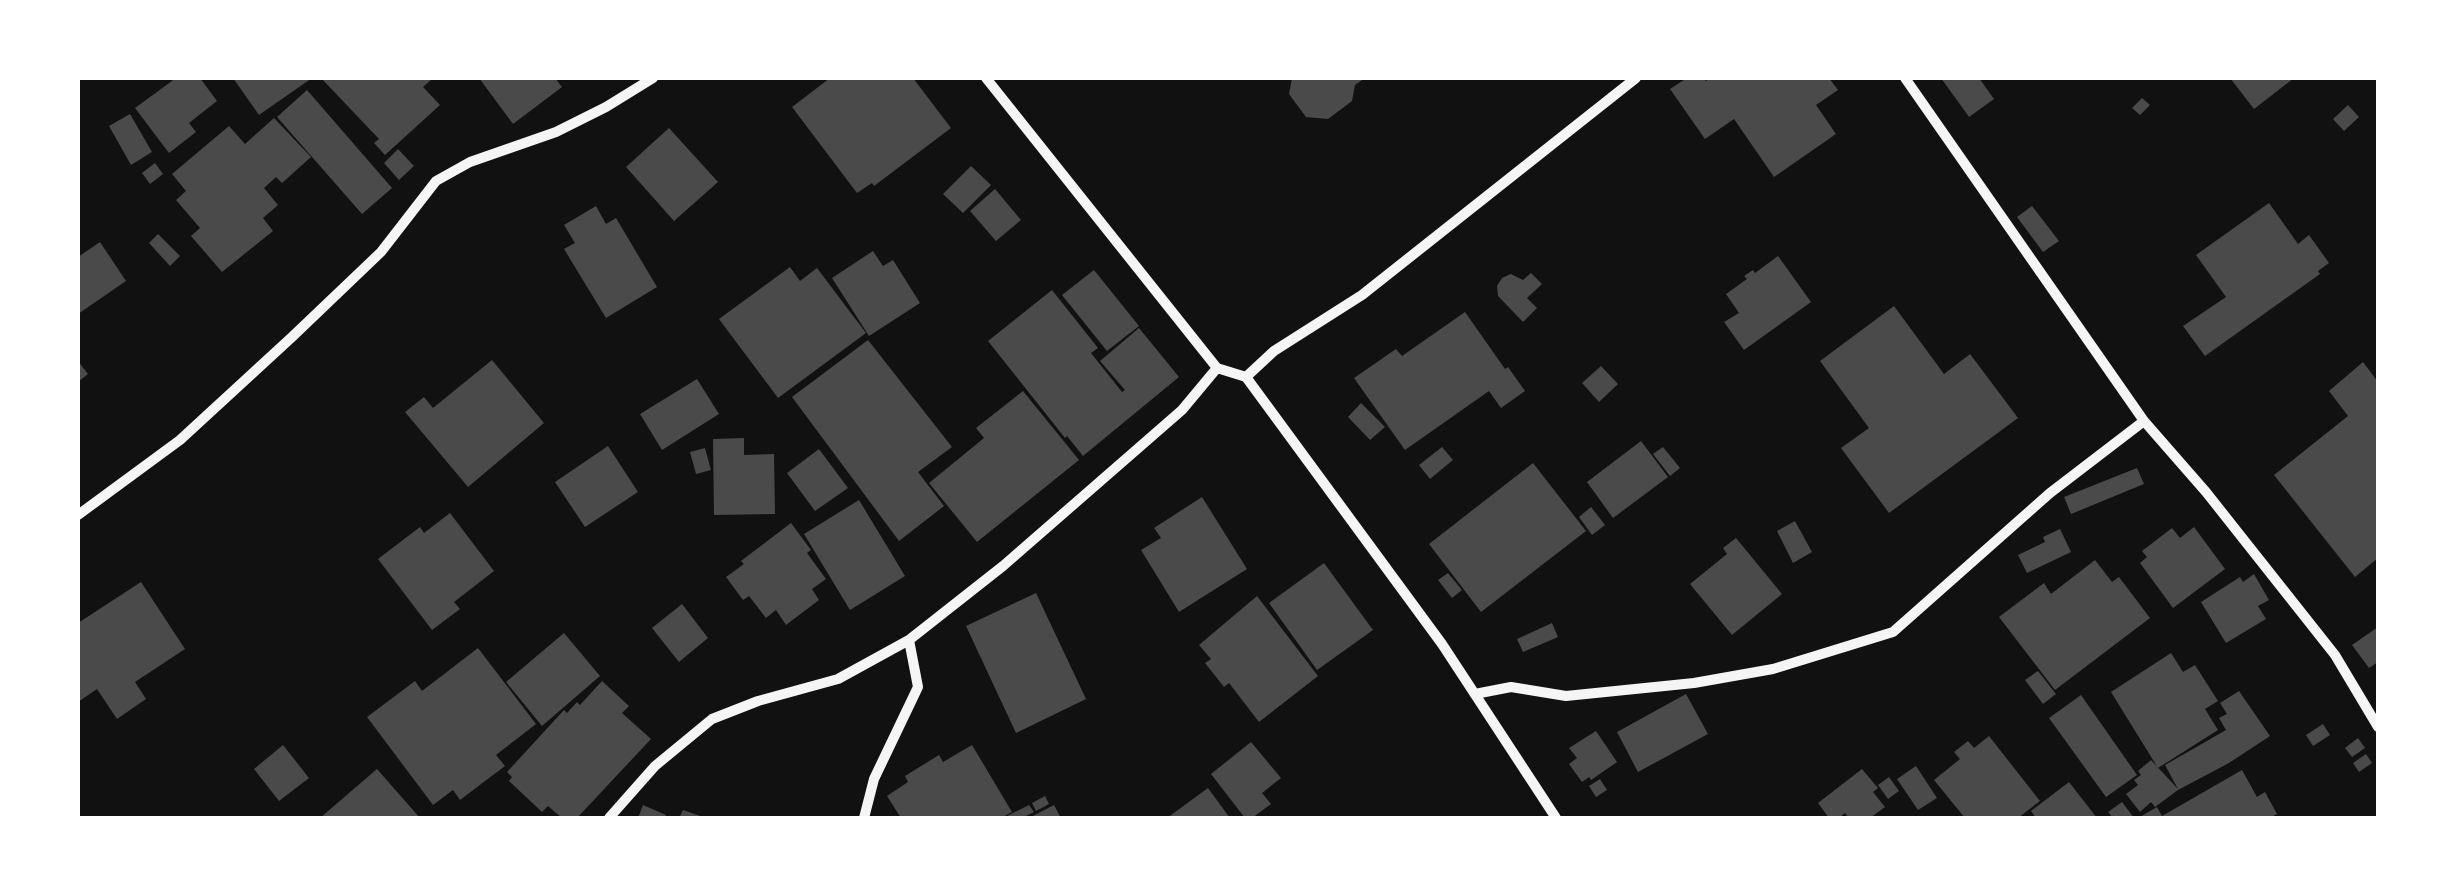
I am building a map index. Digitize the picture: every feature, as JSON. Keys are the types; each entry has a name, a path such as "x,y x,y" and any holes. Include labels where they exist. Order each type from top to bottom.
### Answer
{"street":[{"path":"78,514 180,440 292,336 381,252 436,181 470,162 556,132 653,78"},
{"path":"986,78 1217,368 1246,377 1351,517 1556,818"},
{"path":"1246,377 1274,351 1362,295 1636,78"},
{"path":"1905,78 2144,421 2206,492 2335,655 2378,727"},
{"path":"609,818 655,766 712,719 758,701 838,679 910,640 1004,566 1182,410 1217,368"},
{"path":"1475,694 1511,687 1566,696 1694,683 1773,668 1893,632 2050,493 2144,421"},
{"path":"864,818 874,779 918,687 910,640"}],"building":[{"path":"176,78 200,78 217,101 189,123 196,132 169,153 135,108"},
{"path":"233,78 312,78 259,115"},
{"path":"321,78 433,78 423,87 440,105 385,155 374,143 379,139"},
{"path":"479,78 555,78 562,87 513,124"},
{"path":"830,78 913,78 951,128 874,186 872,183 857,193 792,107"},
{"path":"1292,78 1365,78 1355,85 1352,101 1328,119 1306,117 1289,94"},
{"path":"1687,78 1829,78 1838,90 1816,105 1836,134 1774,177 1734,119 1705,139 1670,89"},
{"path":"1941,78 1979,78 1994,99 1969,117"},
{"path":"2230,78 2294,78 2254,109"},
{"path":"307,90 392,188 362,214 277,117"},
{"path":"2142,98 2150,105 2140,115 2132,108"},
{"path":"2348,105 2359,117 2344,131 2333,119"},
{"path":"130,114 152,152 131,165 109,126"},
{"path":"274,118 311,157 282,183 276,177 264,188 278,205 263,218 273,231 222,272 191,236 200,228 176,200 186,191 172,174 229,126 245,144"},
{"path":"669,128 718,182 674,221 626,167"},
{"path":"398,149 414,166 399,180 384,163"},
{"path":"155,163 163,174 150,184 142,173"},
{"path":"971,166 991,185 963,213 943,194"},
{"path":"995,189 1021,220 996,241 970,211"},
{"path":"2269,203 2298,244 2309,235 2329,263 2318,271 2320,274 2205,356 2183,326 2226,297 2196,255"},
{"path":"596,206 606,224 616,218 657,287 606,318 564,249 575,243 564,225"},
{"path":"2032,206 2059,241 2043,252 2017,217"},
{"path":"158,234 180,256 170,266 149,243"},
{"path":"100,242 126,281 78,314 78,257"},
{"path":"873,251 883,266 893,260 920,303 869,336 832,278"},
{"path":"1778,256 1811,302 1744,350 1724,322 1739,313 1726,294 1747,279 1744,276"},
{"path":"790,267 800,281 817,268 866,333 778,398 719,319"},
{"path":"1094,270 1139,326 1107,351 1062,295"},
{"path":"1531,273 1542,284 1527,298 1537,308 1523,322 1498,296 1497,286 1511,274 1523,280"},
{"path":"1052,290 1098,348 1091,353 1122,392 1125,390 1100,361 1139,328 1179,377 1083,456 988,341"},
{"path":"1894,306 1944,374 1970,354 2018,418 1889,513 1841,448 1869,428 1820,361"},
{"path":"1465,312 1525,391 1501,408 1489,391 1405,450 1354,378 1396,349 1402,356"},
{"path":"868,340 952,447 918,472 944,506 899,541 792,397"},
{"path":"492,360 544,423 468,487 405,412 424,397 433,408"},
{"path":"78,361 88,374 78,382"},
{"path":"2363,362 2378,382 2378,558 2355,577 2274,475 2348,416 2329,391"},
{"path":"1601,366 1618,384 1599,402 1582,383"},
{"path":"697,379 719,414 662,450 640,414"},
{"path":"1023,391 1079,460 977,542 929,483 984,438 976,428"},
{"path":"1361,403 1385,427 1370,440 1348,417"},
{"path":"744,438 744,455 774,454 775,514 714,515 713,439"},
{"path":"1641,441 1668,477 1613,518 1587,482"},
{"path":"608,446 638,492 585,527 555,482"},
{"path":"1442,447 1453,460 1430,479 1419,465"},
{"path":"1663,447 1680,468 1670,476 1653,454"},
{"path":"705,448 711,470 696,474 690,452"},
{"path":"819,449 848,488 815,511 787,473"},
{"path":"1533,463 1586,531 1481,612 1429,544"},
{"path":"2137,468 2144,484 2071,514 2064,497"},
{"path":"1202,497 1247,569 1179,612 1141,550 1161,538 1154,528"},
{"path":"859,500 905,576 850,610 804,534"},
{"path":"1591,507 1605,525 1592,535 1579,517"},
{"path":"450,513 494,571 454,602 460,609 432,630 378,559 420,527 424,533"},
{"path":"1795,521 1812,552 1793,563 1777,531"},
{"path":"791,523 826,579 812,589 819,600 786,625 776,610 766,618 749,596 743,600 726,577"},
{"path":"2194,527 2225,569 2173,608 2140,563 2147,557 2142,551 2172,528 2180,538"},
{"path":"2060,529 2071,552 2027,573 2018,555 2045,542 2043,537"},
{"path":"1736,538 1782,594 1732,635 1690,584 1727,554 1723,548"},
{"path":"2095,560 2112,582 2119,577 2150,618 2055,690 1999,617 2044,583 2051,594"},
{"path":"1324,563 1373,630 1317,670 1269,603"},
{"path":"1448,573 1462,590 1452,598 1438,580"},
{"path":"2254,574 2269,600 2258,606 2266,619 2226,643 2201,602 2240,577 2243,582"},
{"path":"141,582 185,649 135,682 146,699 117,719 97,689 78,702 78,623"},
{"path":"1036,593 1086,699 1016,733 966,626"},
{"path":"1257,596 1318,676 1259,722 1229,683 1224,687 1205,663 1211,659 1199,645"},
{"path":"682,604 708,638 679,662 652,628"},
{"path":"1552,623 1558,637 1523,652 1517,639"},
{"path":"2378,627 2378,662 2369,668 2352,645"},
{"path":"564,633 600,676 542,726 506,682"},
{"path":"478,648 536,724 496,755 505,766 460,800 453,790 433,805 367,717 415,681 422,691"},
{"path":"2171,653 2183,672 2195,665 2218,701 2205,709 2218,730 2158,768 2111,692"},
{"path":"2038,671 2056,694 2043,704 2025,680"},
{"path":"602,681 629,706 622,713 651,739 577,818 562,818 548,806 542,812 509,781 512,777 507,772 564,710 567,713 577,702 580,705"},
{"path":"2239,691 2270,736 2155,807 2151,802 2140,812 2126,794 2138,785 2134,780 2141,775 2138,771 2151,760 2178,789 2165,765 2226,730 2219,718 2227,714 2220,703"},
{"path":"1686,694 1708,734 1638,772 1617,732"},
{"path":"2081,695 2137,775 2106,797 2049,718"},
{"path":"2323,724 2330,735 2313,746 2306,735"},
{"path":"1596,731 1617,762 1582,782 1569,764 1577,758 1569,748"},
{"path":"1989,736 2040,801 2018,818 1965,818 1934,780 1960,759 1954,752 1968,741 1974,748"},
{"path":"2358,738 2365,748 2352,757 2345,748"},
{"path":"1251,742 1281,778 1262,793 1271,804 1252,818 1245,818 1211,774"},
{"path":"283,745 309,778 279,801 254,769"},
{"path":"972,745 1012,812 1001,818 901,818 887,796 908,782 905,776 939,755 943,762"},
{"path":"2366,754 2372,763 2359,772 2353,763"},
{"path":"1916,766 1937,798 1918,810 1897,779"},
{"path":"377,769 420,818 320,818"},
{"path":"1862,769 1878,788 1873,792 1885,807 1870,818 1849,818 1845,813 1829,818 1818,803"},
{"path":"2242,770 2257,797 2265,792 2277,814 2269,818 2138,818 2157,807 2162,816"},
{"path":"1889,777 1899,791 1888,799 1878,785"},
{"path":"1600,779 1607,790 1596,797 1589,786"},
{"path":"2069,782 2097,818 2036,818 2031,811"},
{"path":"1208,788 1230,818 1167,818"},
{"path":"1045,796 1049,804 1036,811 1032,803"},
{"path":"2122,802 2134,818 2113,818 2108,812"},
{"path":"643,805 666,815 665,818 638,818"},
{"path":"1029,805 1034,812 1022,818 1003,818"},
{"path":"1054,805 1061,818 1029,818"},
{"path":"683,810 706,818 679,818"}]}
